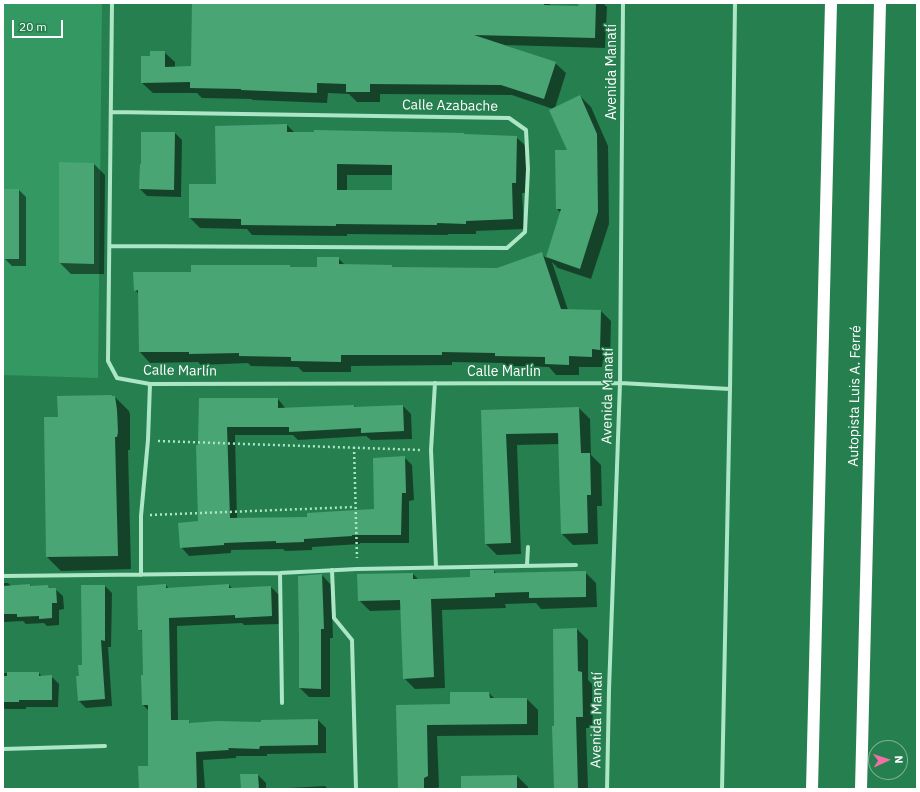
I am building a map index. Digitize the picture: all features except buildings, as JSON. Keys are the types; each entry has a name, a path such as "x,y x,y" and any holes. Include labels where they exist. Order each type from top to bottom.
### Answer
{"highway":[{"path":"812,789 831,3"},
{"name":"Autopista Luis A. Ferré","path":"861,789 880,3"}],"street":[{"name":"Calle Marlín","path":"112,3 108,361 117,378 150,384 620,382 730,389"},
{"name":"Avenida Manatí","path":"607,789 620,382 623,3"},
{"path":"722,789 730,389 735,3"},
{"name":"Calle Azabache","path":"110,246 507,248 525,232 528,169 526,130 509,118 111,112"},
{"path":"436,383 431,450 436,567"},
{"path":"142,575 141,516 148,440 150,384"},
{"path":"527,565 528,547"},
{"path":"3,576 280,573 357,569 576,565"},
{"path":"332,570 334,618 352,640 356,789"},
{"path":"280,573 282,703"},
{"path":"3,749 105,746"}],"path":[{"path":"148,440 431,450"},
{"path":"354,447 357,569"},
{"path":"141,516 355,506"}],"green space":[{"path":"3,3 101,3 102,6 98,378 3,375"}]}
